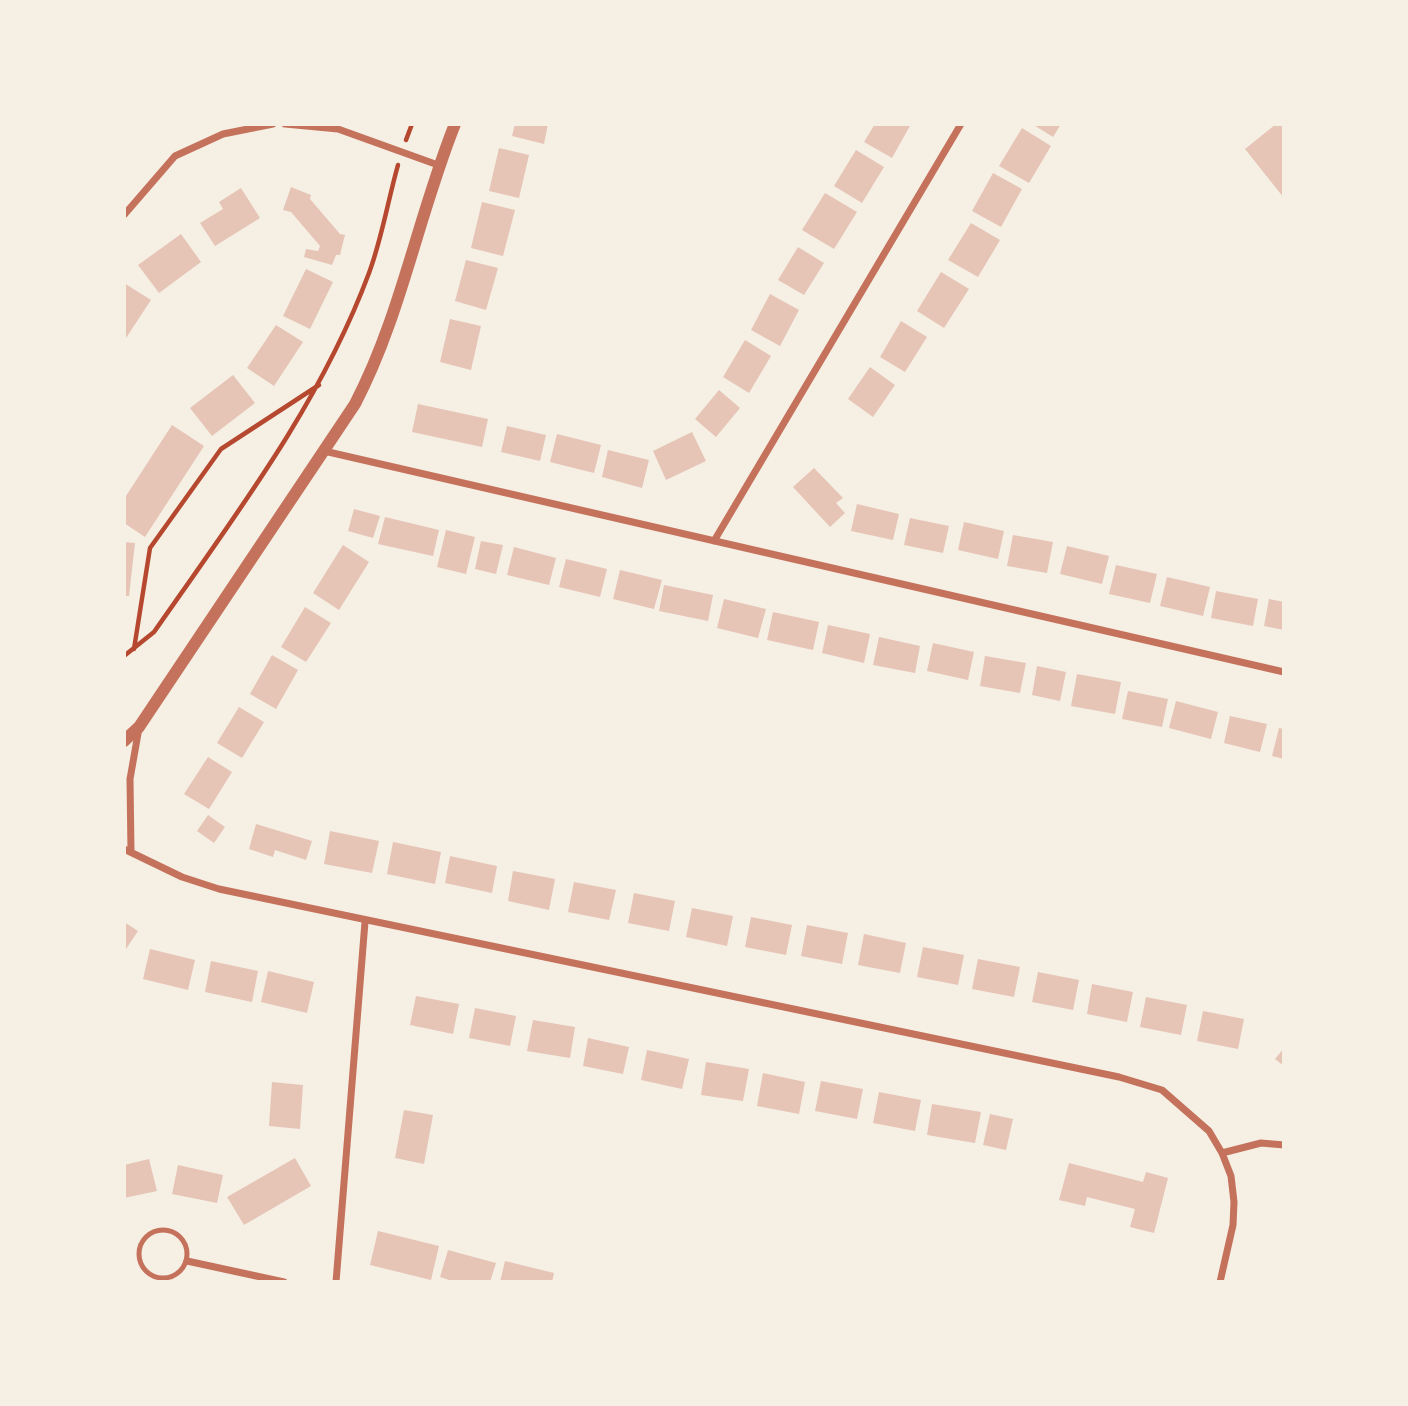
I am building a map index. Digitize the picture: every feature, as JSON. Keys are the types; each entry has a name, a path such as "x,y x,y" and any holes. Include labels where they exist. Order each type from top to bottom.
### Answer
{"street":[{"path":"124,215 174,156 223,134 273,124"},
{"path":"285,124 338,129 438,165"},
{"path":"124,741 139,727 324,451 373,370 438,165 454,124"},
{"path":"714,541 961,124"},
{"path":"324,451 1284,672"},
{"path":"139,727 131,779 127,850 182,877 219,889 365,922 1119,1077 1161,1090 1209,1131 1231,1176 1233,1225 1220,1282"},
{"path":"336,1282 365,922"},
{"path":"1222,1153 1261,1143 1284,1145"},
{"path":"187,1261 284,1282"}],"lane":[{"path":"162,1230 170,1231 186,1246 187,1261 177,1274 162,1279 147,1272 142,1266 139,1250 148,1235 162,1230"}],"path":[{"path":"124,656 154,632 288,439 319,384 370,272 401,153 412,124"},
{"path":"134,650 150,548 221,449 319,384"}],"building":[{"path":"515,124 548,124 544,144 512,136"},
{"path":"875,124 911,124 892,158 864,142"},
{"path":"1032,124 1061,124 1053,137"},
{"path":"1276,124 1284,124 1284,198 1245,149"},
{"path":"1022,128 1051,146 1029,183 999,166"},
{"path":"499,148 529,155 519,198 489,191"},
{"path":"856,150 884,167 862,203 834,186"},
{"path":"993,173 1022,189 1001,227 972,211"},
{"path":"291,187 311,195 310,199 340,234 345,235 340,255 336,255 332,265 304,257 306,249 318,251 320,246 291,212 283,210"},
{"path":"241,188 260,218 215,246 200,223 223,209 219,202"},
{"path":"825,193 857,212 834,249 802,230"},
{"path":"482,202 515,210 503,256 471,248"},
{"path":"971,223 1000,240 978,277 948,260"},
{"path":"181,234 201,262 159,293 138,265"},
{"path":"798,247 824,263 804,295 778,280"},
{"path":"466,260 498,268 486,310 455,301"},
{"path":"306,269 333,282 310,329 283,316"},
{"path":"941,272 969,289 944,328 917,311"},
{"path":"124,283 151,300 124,341"},
{"path":"770,294 799,310 780,346 751,330"},
{"path":"450,319 481,326 471,370 440,362"},
{"path":"901,321 927,337 905,372 880,357"},
{"path":"276,325 303,342 274,386 247,368"},
{"path":"745,340 771,356 749,393 723,377"},
{"path":"870,367 895,385 873,417 848,399"},
{"path":"233,375 255,403 212,436 190,408"},
{"path":"719,390 740,408 716,437 695,419"},
{"path":"418,404 488,419 482,447 412,432"},
{"path":"172,425 204,446 145,537 124,523 124,499"},
{"path":"507,426 546,435 540,461 501,452"},
{"path":"692,432 706,461 666,480 653,451"},
{"path":"557,434 601,445 594,473 550,462"},
{"path":"608,450 649,460 642,488 602,477"},
{"path":"814,468 843,498 836,503 845,513 830,527 793,487"},
{"path":"857,504 899,514 893,540 851,531"},
{"path":"354,509 380,516 373,538 348,531"},
{"path":"385,517 439,530 433,556 378,544"},
{"path":"910,518 949,526 943,553 904,545"},
{"path":"964,522 1004,531 998,559 958,550"},
{"path":"446,530 475,537 466,574 437,567"},
{"path":"1013,535 1053,542 1047,573 1007,566"},
{"path":"481,541 503,545 496,574 475,569"},
{"path":"124,542 135,543 129,596 124,596"},
{"path":"343,545 369,562 339,610 313,593"},
{"path":"1067,546 1109,556 1102,584 1060,574"},
{"path":"514,547 556,558 549,585 507,575"},
{"path":"566,559 607,569 600,597 559,587"},
{"path":"1116,565 1157,574 1150,603 1109,594"},
{"path":"620,570 662,580 654,609 613,599"},
{"path":"1167,577 1210,587 1203,616 1160,606"},
{"path":"664,585 713,595 708,621 659,611"},
{"path":"1216,591 1258,599 1253,626 1211,618"},
{"path":"724,599 766,609 758,638 717,628"},
{"path":"1269,599 1284,602 1284,630 1264,626"},
{"path":"305,607 331,623 306,662 281,647"},
{"path":"773,612 819,622 813,650 767,640"},
{"path":"828,625 870,634 864,663 822,653"},
{"path":"879,637 920,646 915,673 873,665"},
{"path":"933,643 974,652 968,680 927,671"},
{"path":"272,655 298,670 276,709 250,694"},
{"path":"985,656 1026,663 1020,693 980,686"},
{"path":"1037,666 1066,672 1060,701 1032,695"},
{"path":"1077,674 1121,682 1115,714 1071,706"},
{"path":"1128,691 1168,699 1162,727 1122,719"},
{"path":"1176,701 1218,712 1211,739 1169,728"},
{"path":"239,707 264,722 242,758 217,743"},
{"path":"1230,716 1267,724 1260,752 1224,743"},
{"path":"1279,728 1284,729 1284,759 1272,756"},
{"path":"208,757 232,772 209,809 184,794"},
{"path":"208,815 225,827 214,843 197,831"},
{"path":"256,824 312,841 306,860 275,850 273,857 249,849"},
{"path":"330,831 379,841 372,873 324,864"},
{"path":"393,842 441,852 435,884 387,874"},
{"path":"450,856 497,866 492,893 445,883"},
{"path":"513,871 555,879 549,910 508,901"},
{"path":"574,882 616,890 609,920 568,912"},
{"path":"634,893 675,901 669,931 628,923"},
{"path":"692,908 733,916 727,946 686,937"},
{"path":"751,917 792,925 786,955 745,947"},
{"path":"124,922 138,931 124,952"},
{"path":"807,925 848,933 842,964 801,956"},
{"path":"864,934 906,943 900,973 858,965"},
{"path":"923,947 964,955 958,985 917,977"},
{"path":"150,949 195,960 188,990 143,979"},
{"path":"978,959 1020,967 1014,997 972,989"},
{"path":"211,961 258,971 252,1002 205,992"},
{"path":"268,971 314,982 307,1013 261,1002"},
{"path":"1038,972 1079,980 1073,1010 1032,1002"},
{"path":"1092,984 1133,992 1127,1022 1087,1014"},
{"path":"416,996 459,1004 453,1034 410,1025"},
{"path":"1146,997 1187,1005 1181,1035 1140,1027"},
{"path":"475,1008 516,1016 510,1046 469,1038"},
{"path":"1203,1011 1244,1019 1238,1049 1197,1041"},
{"path":"533,1020 575,1027 570,1058 527,1051"},
{"path":"588,1038 629,1047 623,1074 583,1066"},
{"path":"1284,1048 1284,1066 1275,1059"},
{"path":"647,1050 689,1059 682,1089 641,1080"},
{"path":"706,1062 749,1069 743,1101 701,1095"},
{"path":"763,1073 805,1082 799,1114 757,1106"},
{"path":"821,1081 863,1089 857,1119 815,1111"},
{"path":"272,1082 303,1085 300,1129 269,1126"},
{"path":"879,1092 921,1100 915,1131 873,1123"},
{"path":"932,1104 981,1112 975,1143 927,1135"},
{"path":"404,1110 433,1115 424,1164 395,1158"},
{"path":"990,1114 1013,1119 1006,1150 983,1145"},
{"path":"295,1158 311,1186 244,1225 227,1197"},
{"path":"149,1159 157,1191 124,1198 124,1165"},
{"path":"1069,1163 1143,1182 1146,1172 1168,1178 1154,1233 1130,1227 1135,1209 1087,1197 1085,1206 1059,1200"},
{"path":"178,1165 223,1175 217,1203 172,1194"},
{"path":"378,1231 439,1246 431,1280 370,1265"},
{"path":"448,1250 496,1263 490,1282 455,1282 440,1277"},
{"path":"505,1261 554,1273 552,1282 500,1282"}]}
